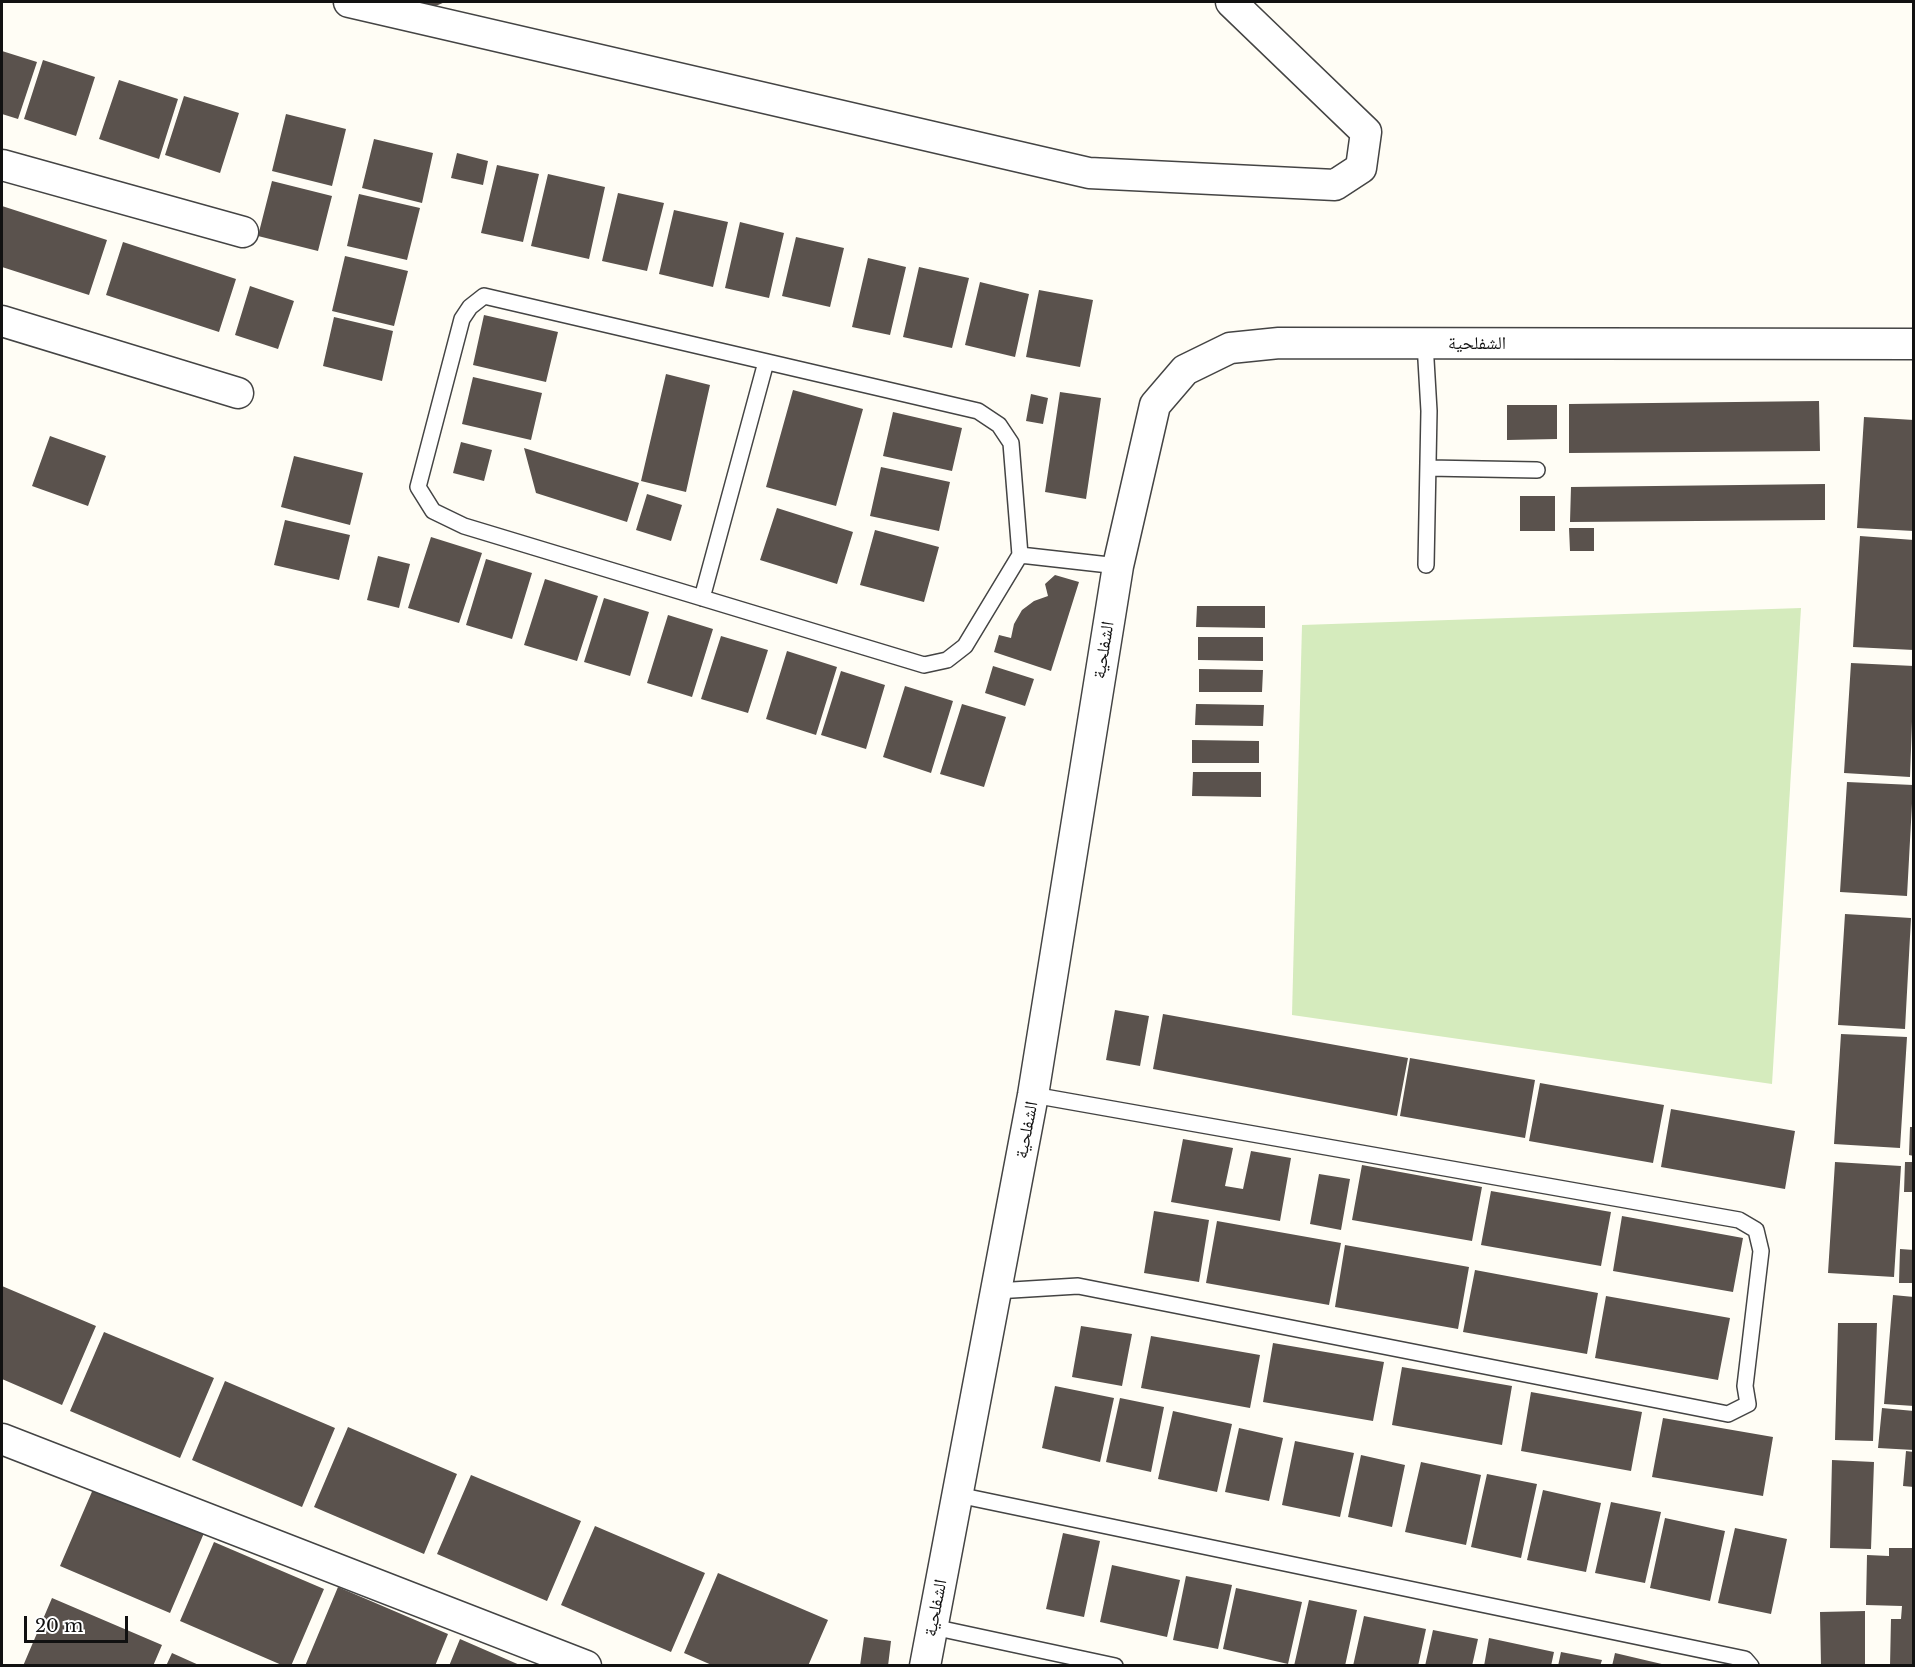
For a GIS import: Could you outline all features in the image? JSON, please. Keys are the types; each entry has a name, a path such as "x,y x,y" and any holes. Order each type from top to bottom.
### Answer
{"street":[{"path":"349,2 1089,173 1335,185 1361,168 1366,132 1231,2"},
{"path":"2,165 243,232"},
{"path":"2,321 238,393"},
{"name":"الشفلحية","path":"925,1665 1033,1095 1118,566 1155,405 1185,370 1230,348 1279,343 1914,344"},
{"path":"2,1439 586,1665"}],"lane":[{"path":"484,296 978,411 999,425 1011,443 1020,555 965,646 948,660 924,665 464,526 432,511 418,487 462,319 470,307 484,296"},
{"path":"1425,344 1429,411 1426,565"},
{"path":"702,598 766,362"},
{"path":"1428,468 1537,470"},
{"path":"1020,555 1118,566"},
{"path":"996,1291 1078,1286 1728,1414 1748,1404 1745,1386 1761,1251 1756,1230 1739,1220 1033,1095"},
{"path":"958,1495 1745,1659 1751,1665"},
{"path":"933,1627 1115,1665"}],"green space":[{"path":"1801,608 1772,1084 1292,1015 1302,625"}],"building":[{"path":"420,2 445,2 424,11"},
{"path":"2,51 37,62 18,119 2,114"},
{"path":"43,60 95,77 76,136 24,119"},
{"path":"119,80 178,99 159,159 99,139"},
{"path":"184,96 239,113 220,173 165,155"},
{"path":"286,114 346,129 332,186 272,171"},
{"path":"374,139 433,153 422,203 362,188"},
{"path":"457,153 488,161 483,185 451,178"},
{"path":"497,165 539,174 523,242 481,233"},
{"path":"548,174 605,187 589,259 531,246"},
{"path":"272,181 332,196 318,251 258,236"},
{"path":"618,193 664,203 647,271 602,261"},
{"path":"359,194 420,208 407,260 347,246"},
{"path":"2,206 107,240 89,295 2,267"},
{"path":"674,210 728,222 713,287 659,274"},
{"path":"740,222 784,233 769,298 725,288"},
{"path":"796,237 844,248 830,307 782,296"},
{"path":"123,242 236,279 219,332 106,295"},
{"path":"345,256 408,271 394,326 332,311"},
{"path":"868,258 906,267 890,335 852,327"},
{"path":"919,267 969,278 952,348 903,337"},
{"path":"980,282 1029,294 1015,357 965,345"},
{"path":"250,286 294,301 278,349 235,335"},
{"path":"1039,290 1093,300 1080,367 1026,357"},
{"path":"484,315 558,332 546,382 473,365"},
{"path":"334,317 393,331 382,381 323,366"},
{"path":"666,374 710,385 686,492 641,481"},
{"path":"473,377 542,393 531,440 462,424"},
{"path":"793,390 863,409 836,506 766,487"},
{"path":"1060,392 1101,398 1086,499 1045,492"},
{"path":"1031,394 1048,398 1043,424 1026,421"},
{"path":"1819,401 1820,451 1569,453 1569,404"},
{"path":"1507,405 1557,405 1557,439 1507,440"},
{"path":"893,412 962,428 952,471 883,456"},
{"path":"1864,417 1914,420 1914,531 1857,528"},
{"path":"50,436 106,456 88,506 32,486"},
{"path":"461,442 492,450 484,481 453,473"},
{"path":"524,448 639,483 627,522 536,493"},
{"path":"294,456 363,473 350,525 281,507"},
{"path":"881,467 950,482 939,531 870,516"},
{"path":"1825,484 1825,520 1570,522 1571,487"},
{"path":"647,494 682,505 671,541 636,530"},
{"path":"1520,496 1555,496 1555,531 1520,531"},
{"path":"777,508 853,532 837,584 760,560"},
{"path":"285,520 350,535 339,580 274,565"},
{"path":"1569,528 1594,528 1594,551 1570,551"},
{"path":"875,530 939,547 924,602 860,585"},
{"path":"1860,536 1914,540 1914,650 1853,647"},
{"path":"431,537 482,553 459,623 408,608"},
{"path":"378,556 410,564 399,608 367,600"},
{"path":"486,559 532,573 512,639 466,625"},
{"path":"1055,575 1079,582 1051,671 994,652 999,635 1011,638 1014,624 1022,610 1034,601 1048,596 1045,584"},
{"path":"545,579 598,596 577,661 524,645"},
{"path":"604,598 649,612 630,676 584,662"},
{"path":"1197,606 1265,606 1265,628 1196,627"},
{"path":"668,615 713,629 692,697 647,683"},
{"path":"721,636 768,650 748,713 701,699"},
{"path":"1198,637 1263,637 1263,661 1198,660"},
{"path":"787,651 837,667 816,735 766,719"},
{"path":"1851,663 1914,666 1910,777 1844,773"},
{"path":"993,666 1034,679 1025,706 985,693"},
{"path":"1199,669 1263,670 1262,692 1199,692"},
{"path":"841,671 885,685 866,749 821,735"},
{"path":"905,686 953,701 931,773 883,757"},
{"path":"962,704 1006,717 984,787 940,774"},
{"path":"1196,704 1264,705 1263,726 1195,725"},
{"path":"1192,740 1259,741 1259,763 1192,763"},
{"path":"1193,772 1261,772 1261,797 1192,796"},
{"path":"1847,782 1913,785 1907,896 1840,892"},
{"path":"1845,914 1911,918 1905,1029 1838,1025"},
{"path":"1115,1010 1149,1016 1140,1066 1106,1060"},
{"path":"1163,1014 1408,1058 1397,1116 1153,1069"},
{"path":"1841,1034 1907,1037 1900,1148 1834,1144"},
{"path":"1410,1058 1535,1080 1525,1138 1400,1116"},
{"path":"1540,1083 1664,1105 1653,1163 1529,1141"},
{"path":"1671,1109 1795,1131 1785,1189 1661,1167"},
{"path":"1910,1127 1914,1127 1914,1156 1909,1155"},
{"path":"1183,1139 1233,1148 1225,1186 1243,1189 1251,1151 1291,1158 1280,1221 1171,1202"},
{"path":"1835,1162 1901,1166 1894,1277 1828,1273"},
{"path":"1905,1162 1914,1162 1914,1192 1904,1192"},
{"path":"1362,1165 1482,1187 1472,1241 1352,1220"},
{"path":"1319,1174 1350,1179 1341,1230 1310,1224"},
{"path":"1491,1191 1611,1212 1601,1266 1481,1245"},
{"path":"1154,1211 1209,1220 1199,1282 1144,1273"},
{"path":"1622,1216 1743,1238 1733,1292 1613,1271"},
{"path":"1217,1221 1341,1243 1329,1305 1206,1283"},
{"path":"1345,1245 1469,1267 1458,1329 1335,1307"},
{"path":"1900,1249 1914,1250 1914,1283 1899,1283"},
{"path":"1475,1270 1598,1293 1587,1354 1463,1332"},
{"path":"2,1286 96,1326 62,1405 2,1379"},
{"path":"1893,1295 1914,1297 1914,1406 1884,1404"},
{"path":"1606,1296 1730,1318 1718,1380 1595,1358"},
{"path":"1838,1323 1877,1323 1873,1441 1835,1440"},
{"path":"1081,1326 1132,1334 1122,1386 1072,1377"},
{"path":"104,1332 214,1378 180,1458 70,1411"},
{"path":"1151,1336 1260,1355 1250,1408 1141,1388"},
{"path":"1273,1343 1384,1362 1373,1421 1263,1402"},
{"path":"1402,1367 1512,1386 1502,1445 1392,1425"},
{"path":"225,1381 335,1428 302,1507 192,1460"},
{"path":"1055,1386 1114,1398 1100,1462 1042,1448"},
{"path":"1531,1392 1642,1412 1631,1471 1521,1451"},
{"path":"1120,1398 1164,1407 1151,1472 1106,1462"},
{"path":"1882,1408 1914,1411 1914,1450 1878,1448"},
{"path":"1173,1411 1232,1424 1217,1492 1158,1479"},
{"path":"1663,1418 1773,1437 1763,1496 1652,1477"},
{"path":"348,1427 457,1474 424,1554 314,1507"},
{"path":"1239,1428 1283,1438 1269,1501 1225,1492"},
{"path":"1295,1441 1354,1453 1340,1517 1282,1505"},
{"path":"1906,1451 1914,1452 1914,1487 1903,1486"},
{"path":"1361,1455 1405,1465 1392,1527 1348,1517"},
{"path":"1832,1460 1874,1462 1871,1549 1830,1548"},
{"path":"1421,1462 1481,1475 1466,1545 1405,1532"},
{"path":"1487,1474 1537,1484 1521,1558 1471,1547"},
{"path":"471,1475 581,1521 547,1601 437,1554"},
{"path":"94,1487 204,1533 170,1613 60,1566"},
{"path":"1543,1490 1601,1503 1586,1572 1527,1560"},
{"path":"1611,1502 1661,1512 1645,1583 1595,1573"},
{"path":"1665,1518 1725,1531 1710,1601 1650,1588"},
{"path":"595,1526 705,1573 671,1652 561,1605"},
{"path":"1735,1528 1787,1539 1771,1614 1718,1603"},
{"path":"1063,1533 1100,1541 1084,1617 1046,1609"},
{"path":"214,1542 324,1589 291,1666 284,1666 180,1621"},
{"path":"1889,1548 1914,1548 1914,1666 1890,1666 1891,1619 1901,1619 1902,1606 1866,1605 1867,1555 1889,1556"},
{"path":"1112,1565 1180,1580 1167,1637 1100,1622"},
{"path":"718,1573 828,1620 808,1666 714,1666 684,1653"},
{"path":"1186,1576 1232,1585 1218,1649 1173,1640"},
{"path":"338,1587 448,1634 435,1666 305,1666"},
{"path":"1236,1588 1302,1602 1288,1664 1223,1649"},
{"path":"52,1598 162,1645 153,1666 23,1666"},
{"path":"1309,1600 1357,1610 1345,1666 1294,1666"},
{"path":"1865,1611 1865,1666 1821,1666 1820,1612"},
{"path":"1364,1616 1426,1629 1418,1666 1353,1666"},
{"path":"1433,1630 1478,1639 1472,1666 1425,1666"},
{"path":"864,1637 891,1641 888,1666 860,1666"},
{"path":"1489,1638 1554,1652 1551,1666 1484,1666"},
{"path":"460,1639 522,1666 449,1666"},
{"path":"1561,1652 1602,1660 1600,1666 1558,1666"},
{"path":"172,1653 201,1666 166,1666"},
{"path":"1615,1653 1666,1665 1666,1666 1612,1666"}]}
